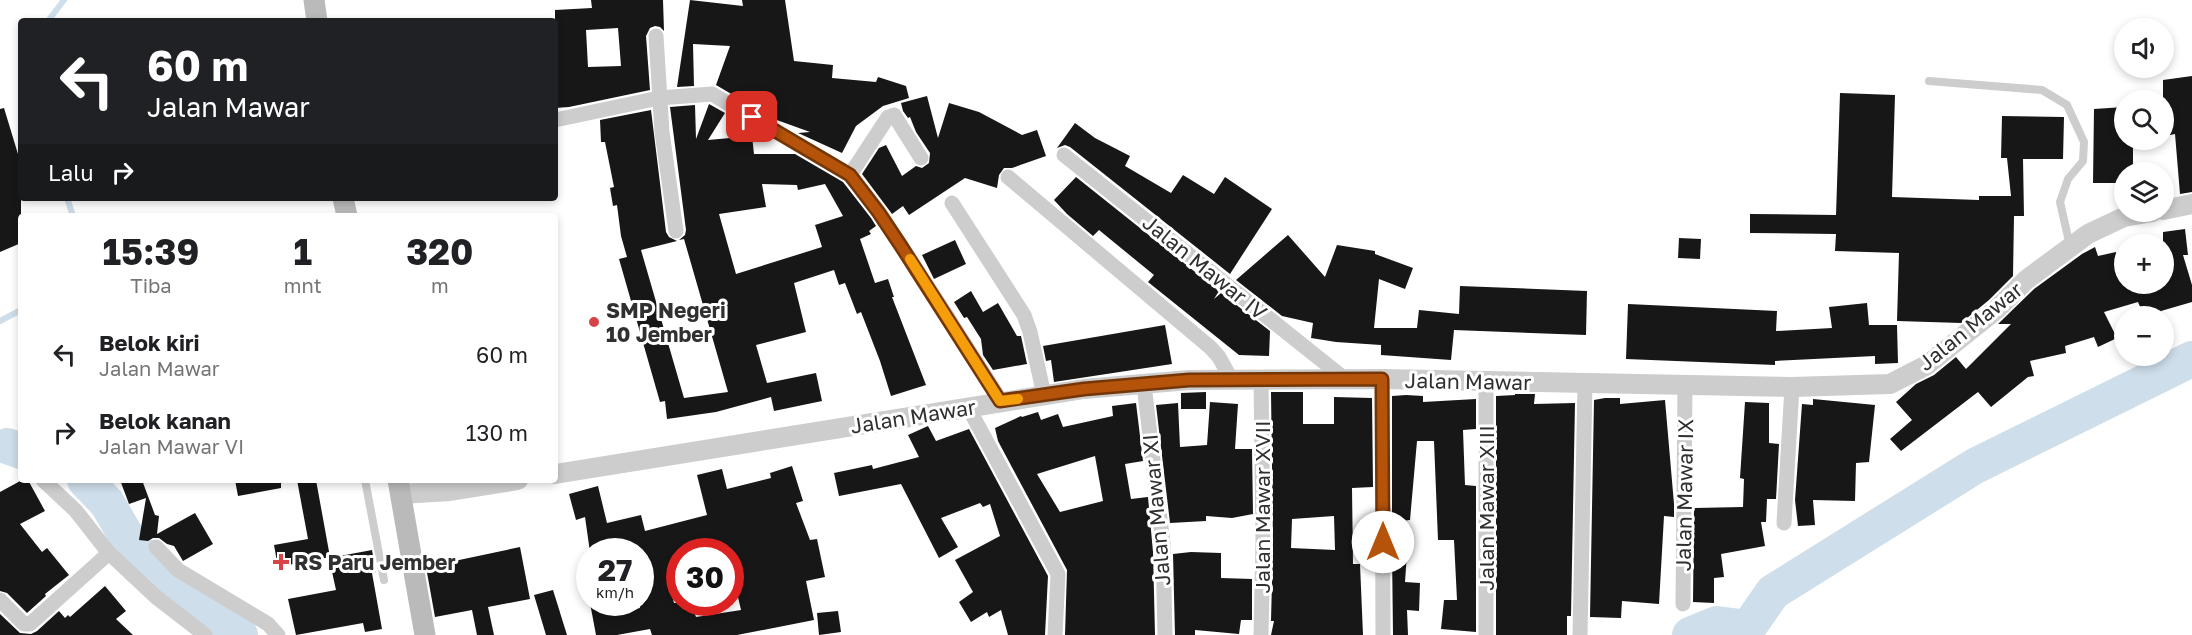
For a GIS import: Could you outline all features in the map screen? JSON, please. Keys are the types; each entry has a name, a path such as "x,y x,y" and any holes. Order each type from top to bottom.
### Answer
{"main road":[{"path":"314,0 317,18"},
{"path":"400,487 425,635"}],"street":[{"path":"656,36 662,132 676,231"},
{"path":"558,119 659,98 712,94 850,175 909,258 1000,401"},
{"path":"850,175 888,117 894,114 921,158"},
{"name":"Jalan Mawar IV","path":"1064,155 1345,379"},
{"path":"1008,177 1211,348 1219,357 1231,379"},
{"path":"952,203 1024,315 1044,395"},
{"path":"2174,208 2192,204"},
{"name":"Jalan Mawar","path":"558,474 1000,401 1084,389 1144,384 1231,379 1382,379 1685,386 1792,387 1890,384 1927,365 1997,309 2025,280 2088,234 2114,222"},
{"name":"Jalan Mawar XVII","path":"1261,635 1262,379"},
{"path":"1382,379 1383,635"},
{"name":"Jalan Mawar XIII","path":"1486,382 1486,635"},
{"name":"Jalan Mawar XI","path":"1144,384 1163,544 1164,635"},
{"path":"1580,635 1585,384"},
{"name":"Jalan Mawar IX","path":"1683,604 1685,386"},
{"path":"1784,524 1792,387"},
{"path":"968,407 1058,574 1055,635"},
{"path":"46,483 76,511 109,553 156,597 205,635"},
{"path":"400,487 450,491 499,483"},
{"path":"156,547 178,570 266,631"},
{"path":"0,600 24,624 30,624 109,553"}],"lane":[{"path":"1929,81 2042,90 2067,105 2084,142 2083,161 2068,179 2060,202 2070,248"},
{"path":"366,483 384,580"}],"building":[{"path":"591,0 663,0 664,31 655,26 650,28 646,36 650,90 558,108 558,18 555,18 555,10 592,8","holes":["618,28 621,66 588,67 586,30"]},
{"path":"690,0 743,6 742,0 785,0 794,61 833,65 832,78 876,82 878,77 906,86 909,98 883,106 856,126 842,153 798,133 810,132 774,119 716,85 730,46 693,44 694,86 677,87"},
{"path":"2192,76 2192,192 2180,194 2174,134 2174,90 2163,90 2163,80"},
{"path":"1840,93 1895,95 1892,197 1979,200 1979,196 2011,196 2007,158 2001,158 2002,116 2064,117 2063,159 2023,159 2024,216 2014,216 2013,276 1961,323 1897,321 1899,253 1835,251 1836,234 1750,233 1750,214 1836,215"},
{"path":"927,96 938,138 949,103 979,112 1022,135 1037,130 1046,156 1012,168 1004,168 999,175 997,188 965,178 909,215 903,206 892,214 862,174 879,148 886,145 902,176 916,166 922,168 929,163 930,153 916,132 910,117 908,118 903,111 901,103"},
{"path":"709,104 725,113 708,140 752,136 754,154 795,154 843,182 876,226 869,231 871,234 860,239 875,283 888,279 894,297 892,297 926,385 891,396 861,312 857,314 845,283 839,285 834,270 794,283 806,332 756,345 767,383 816,373 822,401 774,411 771,397 716,412 667,419 665,401 660,402 619,259 627,257 621,236 617,205 613,206 610,188 614,187 605,142 601,142 600,120 651,110 666,232 669,237 677,241 641,250 684,398 728,392 684,239 679,240 685,235 686,230 670,107 695,105 696,139","holes":["762,184 797,185 798,190 825,184 843,216 815,225 822,247 736,274 719,214 766,207"]},
{"path":"4,108 18,154 18,201 21,201 21,213 18,213 18,244 0,252 0,109"},
{"path":"2114,108 2114,150 2133,150 2133,162 2114,162 2114,183 2093,183 2094,109"},
{"path":"1075,123 1095,138 1130,156 1125,166 1171,193 1183,175 1214,194 1225,177 1272,209 1230,274 1070,147 1065,145 1057,148"},
{"path":"1076,177 1219,291 1214,299 1221,293 1270,331 1269,356 1239,355 1148,282 1154,275 1099,230 1093,236 1067,214 1054,200"},
{"path":"2185,229 2188,255 2183,255 2192,285 2192,302 2174,307 2140,306 2138,302 2114,306 2114,309 2104,312 2114,332 2114,339 2098,347 2094,337 2065,346 2066,353 2030,361 2034,376 2028,377 1991,407 1978,392 1901,451 1890,439 1912,420 1896,402 1916,384 1934,375 1956,357 1966,369 2011,324 1998,324 2034,289 2095,247 2098,256 2114,252 2114,294 2174,294 2174,234 2163,234 2163,232"},
{"path":"1288,235 1325,277 1337,245 1375,251 1375,254 1413,268 1405,289 1379,279 1374,328 1417,328 1419,310 1459,314 1460,286 1587,291 1586,335 1454,330 1451,360 1381,355 1381,345 1311,338 1313,323 1282,316 1236,280"},
{"path":"1679,238 1701,239 1700,259 1678,258"},
{"path":"955,240 966,264 934,279 922,255"},
{"path":"971,291 983,312 998,303 1017,336 1021,336 1027,364 993,370 983,355 981,339 954,302"},
{"path":"1867,303 1869,325 1897,325 1898,363 1875,364 1875,356 1775,361 1775,365 1626,359 1628,304 1777,311 1776,331 1832,328 1829,307"},
{"path":"1165,325 1172,364 1054,382 1051,360 1046,361 1043,346"},
{"path":"1206,392 1206,409 1181,409 1181,393"},
{"path":"1271,392 1303,392 1303,424 1334,424 1334,397 1372,398 1373,487 1352,488 1353,564 1360,564 1363,635 1271,635 1274,621 1271,621 1273,541","holes":["1334,516 1335,550 1291,548 1292,519"]},
{"path":"1535,394 1534,404 1575,403 1571,616 1567,616 1567,635 1496,635 1496,396"},
{"path":"1392,396 1423,396 1423,402 1476,399 1476,429 1463,430 1465,485 1476,486 1476,632 1441,629 1444,600 1457,600 1454,540 1438,540 1434,441 1417,441 1410,520 1392,522"},
{"path":"1620,398 1620,404 1665,400 1674,504 1674,517 1664,516 1659,604 1622,601 1621,618 1590,617 1594,400"},
{"path":"1813,399 1875,405 1869,462 1856,463 1855,501 1813,500 1815,525 1798,526 1795,500 1802,404 1813,405"},
{"path":"1210,402 1238,404 1235,449 1252,449 1253,514 1232,518 1206,516 1206,521 1170,523 1156,405 1178,403 1180,447 1207,445"},
{"path":"1745,402 1769,403 1769,443 1779,444 1776,499 1767,499 1766,522 1761,522 1765,546 1721,554 1724,577 1714,578 1714,603 1693,602 1694,508 1743,507 1744,479 1740,478"},
{"path":"1136,403 1143,461 1125,464 1131,499 1148,497 1153,552 1155,635 1065,635 1067,570 998,441 995,428 1021,416 1038,412 1041,420 1058,414 1063,427 1113,416 1112,406","holes":["1095,456 1103,501 1060,512 1037,474"]},
{"path":"928,426 936,441 969,429 1048,576 1045,635 1008,635 1001,610 989,617 987,612 971,622 959,602 973,592 955,560 1000,536 990,504 983,507 980,503 941,518 958,547 939,558 901,484 839,496 834,473 872,465 873,469 919,457 908,435"},
{"path":"792,466 803,501 796,503 810,540 817,539 825,577 806,581 814,620 737,635 652,635 650,629 617,635 596,635 592,616 654,616 654,538 588,538 585,517 576,520 569,494 598,486 607,523 641,515 645,531 707,515 697,475 722,469 727,489 771,478 770,473"},
{"path":"18,482 30,483 45,511 20,524 42,552 47,548 69,575 45,594 46,596 27,613 7,593 0,591 0,492"},
{"path":"121,483 143,483 155,515 159,516 157,534 195,513 213,544 183,561 174,546 159,538 148,541 139,540 146,498 129,504"},
{"path":"236,483 281,483 281,488 238,496"},
{"path":"298,483 317,483 330,557 278,567 274,545 308,539"},
{"path":"520,547 530,599 488,607 494,635 477,635 472,610 435,617 426,567"},
{"path":"372,550 376,572 372,573 382,629 365,632 363,623 296,635 288,599 336,590 329,558"},
{"path":"1392,551 1407,553 1405,582 1420,583 1419,611 1407,610 1408,635 1393,635"},
{"path":"1221,553 1221,578 1252,579 1252,620 1241,620 1239,634 1195,630 1195,635 1175,635 1173,554"},
{"path":"105,586 126,611 116,619 133,635 0,635 0,614 20,633 31,634 59,611 65,618 68,615 70,617"},
{"path":"553,590 567,635 546,635 534,595"},
{"path":"838,611 841,632 819,635 817,613"}],"waterway":[{"path":"50,18 64,0"},
{"path":"68,201 72,213"},
{"path":"0,321 18,312"},
{"path":"1743,635 1773,592 1975,466 2192,359"},
{"path":"0,446 7,446"},
{"path":"7,446 18,450"},
{"path":"88,483 107,503 131,544 168,584 240,635"},
{"path":"1690,635 1717,624 1748,628"}],"slow traffic":[{"path":"910,259 1000,401 1018,399"}],"place":[{"name":"SMP Negeri 10 Jember","path":"594,322"},
{"name":"RS Paru Jember","path":"281,562"}],"route":[{"path":"752,117 850,175 901,246 1000,401 1084,389 1189,380 1382,379 1383,542"}]}
